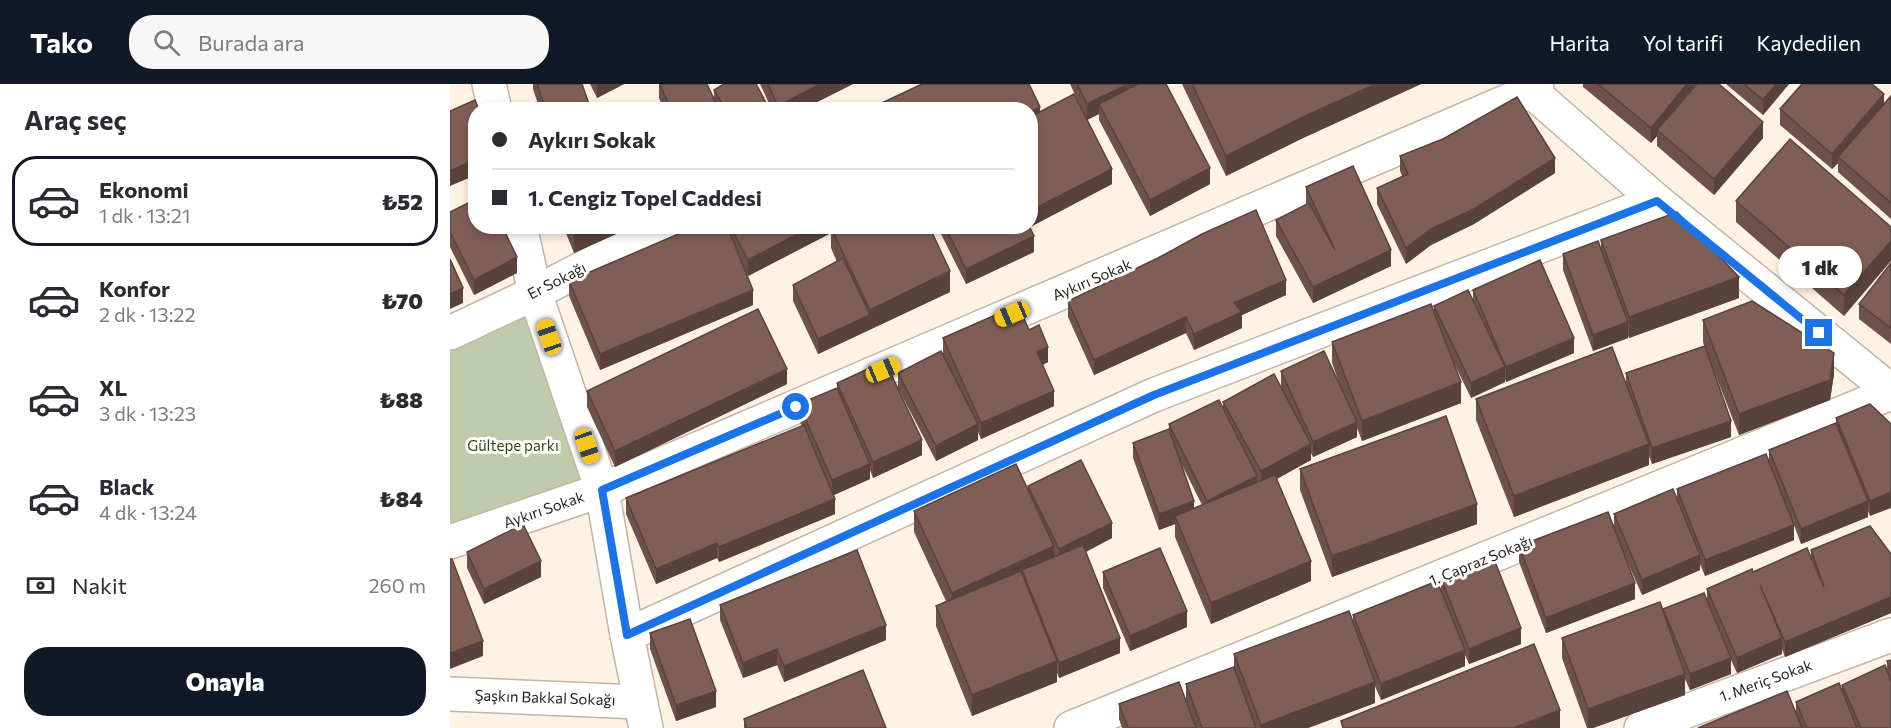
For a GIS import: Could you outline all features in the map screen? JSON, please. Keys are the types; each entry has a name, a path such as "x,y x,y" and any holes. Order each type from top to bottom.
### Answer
{"street":[{"path":"489,84 493,102"},
{"path":"1530,86 1657,201 1891,392"},
{"name":"Aykırı Sokak","path":"450,542 602,490 1530,86"},
{"path":"627,635 1154,395 1657,201"},
{"path":"522,234 535,293 602,490 643,715"},
{"name":"Er Sokağı","path":"450,333 535,293 648,234"},
{"name":"1. Çapraz Sokağı","path":"1071,728 1891,392"},
{"name":"1. Meriç Sokak","path":"1641,728 1891,635"},
{"name":"Şaşkın Bakkal Sokağı","path":"450,694 643,715"}],"green space":[{"name":"Gültepe parkı","path":"532,306 593,485 450,535 450,343"}],"building":[{"path":"537,84 582,84 588,102 543,102"},
{"path":"660,84 707,84 715,102 668,102"},
{"path":"724,84 756,84 766,102 721,102 714,90"},
{"path":"768,84 820,84 786,102 776,102"},
{"path":"922,84 1029,84 1038,102 884,102"},
{"path":"1077,84 1128,84 1087,104"},
{"path":"1138,84 1166,84 1210,168 1150,200 1099,104"},
{"path":"1192,84 1376,84 1303,117 1226,156"},
{"path":"1598,84 1687,84 1651,128"},
{"path":"1697,84 1719,84 1763,122 1714,179 1657,130"},
{"path":"1744,84 1776,84 1763,100"},
{"path":"1802,84 1872,84 1884,94 1832,154 1780,109"},
{"path":"1074,94 1112,169 1038,207 1038,113"},
{"path":"1891,96 1891,203 1838,157"},
{"path":"1517,97 1555,158 1474,209 1431,229 1406,248 1377,188 1408,174 1400,156 1443,139"},
{"path":"468,103 468,163 450,171 450,111"},
{"path":"1790,139 1891,227 1891,241 1844,295 1736,201"},
{"path":"1353,166 1391,250 1313,287 1276,220 1309,203 1335,250 1306,187"},
{"path":"468,203 468,234 506,234 517,257 474,280 450,232 450,212"},
{"path":"1256,210 1286,280 1234,303 1242,312 1194,334 1186,317 1094,360 1068,301 1202,234"},
{"path":"1677,212 1739,277 1629,317 1601,240"},
{"path":"678,234 730,234 753,290 600,354 569,281"},
{"path":"734,234 798,234 748,260"},
{"path":"834,234 933,234 950,271 870,310"},
{"path":"949,234 1033,234 1034,236 966,269"},
{"path":"1598,241 1628,322 1593,335 1563,254"},
{"path":"843,258 870,315 818,339 793,285"},
{"path":"450,259 463,288 450,294"},
{"path":"1540,260 1574,338 1506,367 1473,290"},
{"path":"1891,263 1891,328 1859,304"},
{"path":"1468,290 1505,367 1471,383 1434,306"},
{"path":"1752,301 1834,353 1830,380 1739,414 1703,320"},
{"path":"1431,304 1461,382 1362,421 1332,342"},
{"path":"1018,305 1029,330 1039,325 1048,347 1037,352 1054,391 981,423 943,338"},
{"path":"758,309 787,369 615,451 587,391"},
{"path":"1705,346 1731,421 1652,448 1626,373"},
{"path":"1612,347 1649,444 1514,496 1476,399"},
{"path":"941,351 978,424 936,446 898,373"},
{"path":"1324,351 1357,422 1313,442 1281,371"},
{"path":"885,361 922,440 873,462 837,383"},
{"path":"1274,374 1311,444 1261,471 1223,402"},
{"path":"837,388 870,464 832,480 799,404"},
{"path":"1219,400 1257,476 1207,501 1169,424"},
{"path":"1870,404 1891,424 1891,492 1870,501 1836,418"},
{"path":"1446,416 1477,504 1332,556 1300,469"},
{"path":"1836,423 1868,501 1801,529 1769,450"},
{"path":"804,425 835,499 719,547 717,543 656,569 626,498"},
{"path":"1169,429 1194,501 1159,514 1133,443"},
{"path":"1766,454 1794,525 1705,560 1677,489"},
{"path":"1081,460 1112,523 1059,549 1028,486"},
{"path":"1016,464 1054,546 952,593 914,511"},
{"path":"1275,475 1311,561 1211,603 1175,516"},
{"path":"1673,489 1700,555 1642,580 1614,514"},
{"path":"1608,512 1635,583 1546,618 1519,546"},
{"path":"523,524 541,561 484,589 467,552"},
{"path":"1870,526 1891,554 1891,597 1785,642 1760,585 1782,638 1737,658 1707,589 1807,548 1824,587 1811,550"},
{"path":"1083,545 1120,638 1059,663 1022,570"},
{"path":"1160,548 1187,611 1130,636 1103,572"},
{"path":"857,550 886,625 784,666 777,649 743,663 720,605"},
{"path":"450,559 452,559 483,641 450,653"},
{"path":"1494,559 1521,628 1469,649 1441,579"},
{"path":"1021,571 1057,661 972,695 936,606"},
{"path":"1437,581 1465,650 1381,684 1353,615"},
{"path":"1704,593 1731,658 1690,674 1663,609"},
{"path":"1660,602 1685,674 1588,709 1562,638"},
{"path":"1349,611 1375,682 1261,725 1234,654"},
{"path":"690,619 716,691 676,705 650,633"},
{"path":"1534,644 1560,710 1513,728 1343,728 1341,721"},
{"path":"1885,665 1891,682 1891,728 1861,728 1842,685"},
{"path":"1234,667 1256,728 1202,728 1186,684"},
{"path":"863,670 886,728 747,728 744,719"},
{"path":"1179,682 1196,728 1128,728 1119,704"},
{"path":"1839,683 1857,728 1807,728 1796,702"},
{"path":"1787,691 1802,728 1698,728"}],"route":[{"path":"796,407 602,490 627,635 1154,395 1657,201 1819,333"}]}
